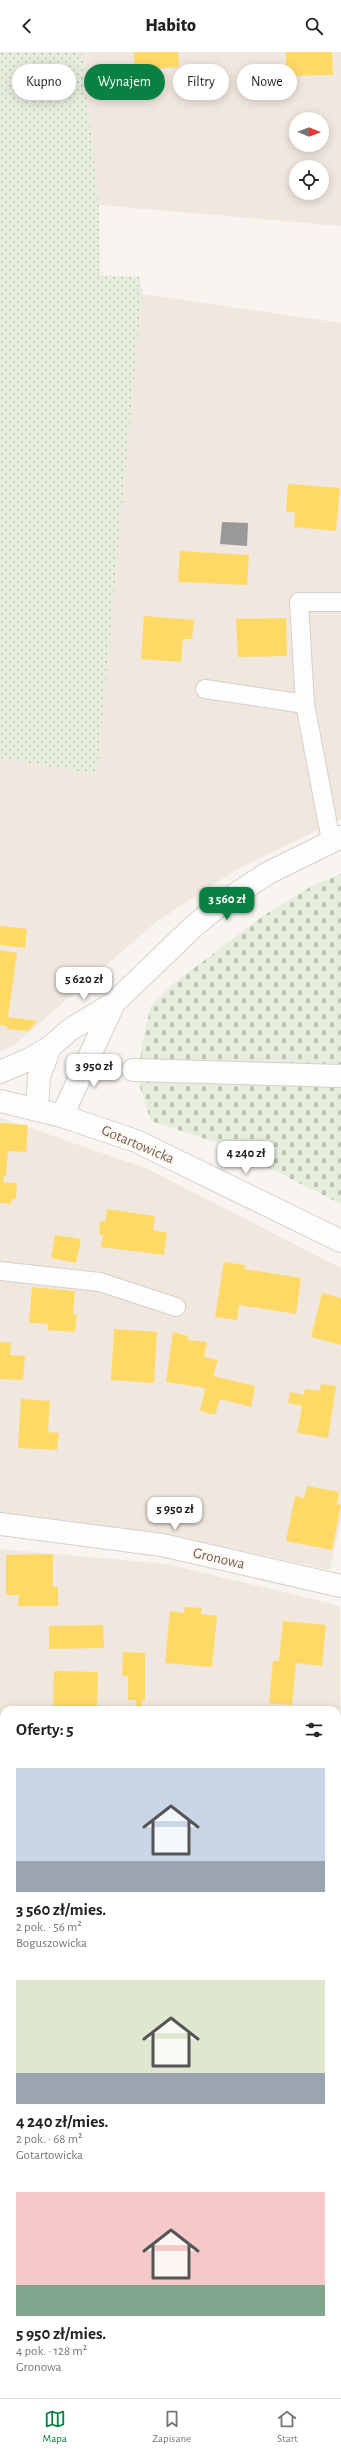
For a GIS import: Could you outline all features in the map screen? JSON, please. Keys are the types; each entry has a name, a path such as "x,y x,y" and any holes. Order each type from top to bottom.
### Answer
{"street":[{"path":"0,1072 30,1060 50,1047 71,1029 114,1003 193,927 222,903 268,873 336,839"},
{"path":"62,1116 114,1003"},
{"path":"37,1110 39,1077 50,1047"},
{"path":"133,1070 341,1076"},
{"name":"Gotartowicka","path":"0,1101 62,1116 136,1142 341,1241"},
{"name":"Gronowa","path":"0,1524 162,1545 341,1586"}],"lane":[{"path":"336,839 305,704 299,602 341,602"},
{"path":"205,689 305,704"},
{"path":"0,1271 100,1282 176,1307"}],"shaded area":[{"path":"82,52 341,52 341,226 99,205 87,100 165,100 165,64 84,64 84,70"},
{"path":"142,294 341,323 341,819 239,868 156,922 15,1044 0,1052 0,758 97,773"},
{"path":"0,1118 146,1168 341,1268 341,1520 330,1570 157,1532 0,1515"},
{"path":"0,1549 167,1564 340,1606 340,1706 0,1706"}],"green space":[{"path":"0,52 82,52 84,70 84,100 87,100 99,205 100,275 140,277 142,294 97,774 0,758"},
{"path":"341,874 341,1204 221,1144 151,1121 140,1087 141,1048 151,1006 173,984 266,914 317,883"}],"building: Mieszkania":[{"path":"134,52 178,52 179,64 173,64 173,67 165,68 165,64 135,64"},
{"path":"286,52 332,52 333,75 297,76 297,64 286,64"},
{"path":"288,484 340,488 336,531 294,527 295,512 286,512"},
{"path":"180,551 249,555 247,585 178,582"},
{"path":"144,616 194,620 192,639 183,639 181,662 141,659"},
{"path":"286,618 287,656 238,657 236,619"},
{"path":"0,926 27,929 25,948 0,945"},
{"path":"0,950 17,953 8,1017 37,1021 28,1031 7,1029 7,1026 0,1025"},
{"path":"0,1123 28,1125 26,1152 8,1151 6,1176 4,1176 3,1182 17,1183 16,1199 12,1199 11,1204 0,1203"},
{"path":"107,1209 155,1216 153,1230 167,1233 164,1255 101,1247 103,1235 99,1234 100,1221 105,1222"},
{"path":"55,1235 81,1239 76,1263 51,1258"},
{"path":"224,1262 245,1265 244,1269 301,1278 296,1314 239,1305 237,1320 215,1317"},
{"path":"32,1287 75,1291 73,1314 77,1314 75,1332 47,1330 48,1324 29,1323"},
{"path":"322,1293 341,1298 341,1345 311,1337"},
{"path":"114,1329 157,1332 154,1383 111,1380"},
{"path":"173,1332 188,1336 187,1340 207,1342 204,1357 218,1360 213,1376 255,1386 251,1407 220,1399 215,1415 200,1411 205,1388 166,1382"},
{"path":"0,1342 11,1343 10,1355 25,1356 23,1380 0,1379"},
{"path":"321,1384 336,1386 328,1438 297,1433 302,1406 288,1403 290,1392 304,1395 305,1389 320,1391"},
{"path":"21,1399 50,1401 48,1432 59,1433 57,1450 18,1448"},
{"path":"307,1486 339,1492 337,1504 341,1505 332,1550 286,1541 295,1496 304,1498"},
{"path":"53,1554 53,1587 58,1587 58,1606 18,1606 19,1595 6,1595 6,1555"},
{"path":"185,1607 202,1608 201,1614 217,1616 212,1667 165,1663 170,1611 184,1613"},
{"path":"283,1621 326,1625 322,1666 296,1663 292,1705 269,1703 273,1661 279,1661"},
{"path":"103,1625 104,1648 49,1649 49,1626"},
{"path":"123,1652 145,1653 145,1700 142,1700 142,1706 136,1706 136,1700 128,1700 128,1676 122,1676"},
{"path":"54,1671 98,1672 97,1706 53,1706"}],"building: Przemysł":[{"path":"222,522 248,523 247,546 220,544"}]}
